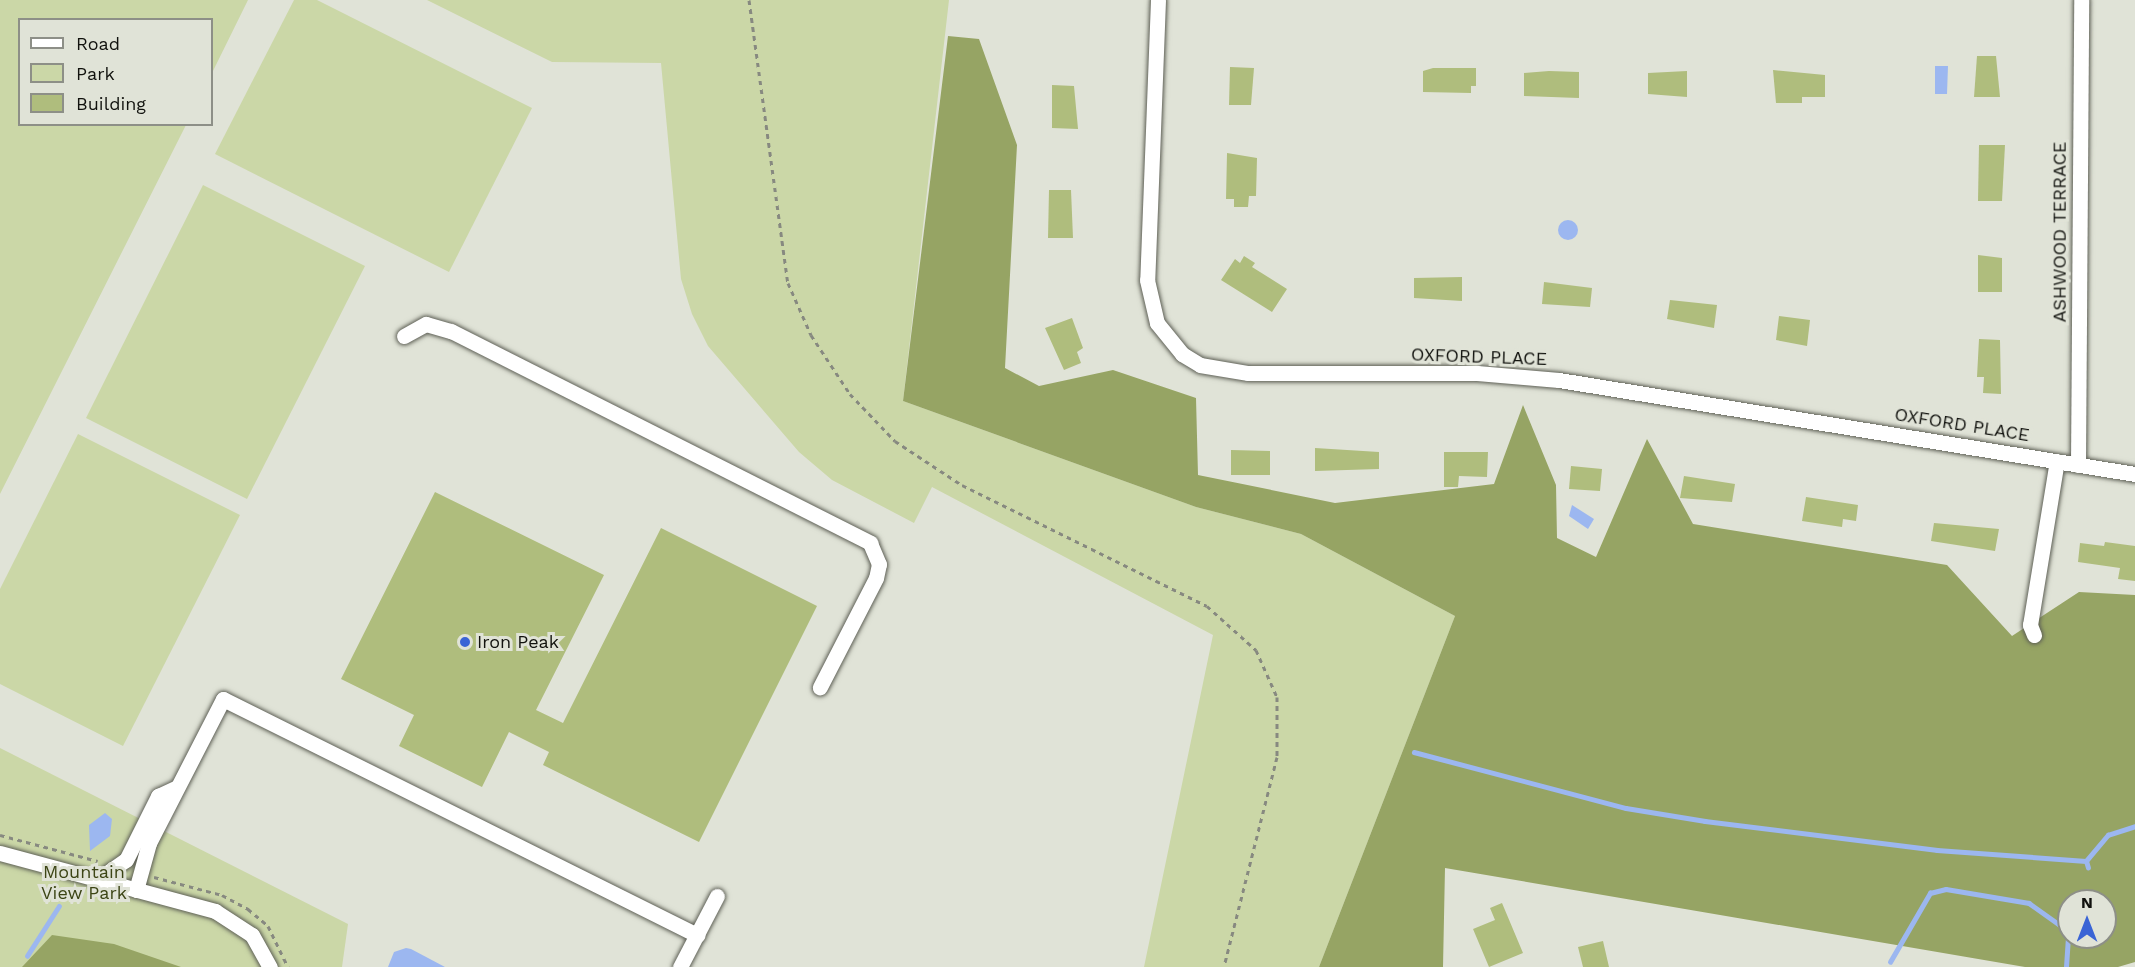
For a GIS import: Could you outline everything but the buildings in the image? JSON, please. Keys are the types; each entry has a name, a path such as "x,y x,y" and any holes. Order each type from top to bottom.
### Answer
{"street":[{"name":"OXFORD PLACE","path":"1158,0 1148,288 1157,323 1168,340 1200,364 1248,372 1477,373 1559,380 2135,474"},
{"name":"ASHWOOD TERRACE","path":"2078,465 2080,0"},
{"path":"404,336 426,324 451,331 870,543 879,564 876,578 820,687"},
{"path":"2034,635 2030,625 2057,461"},
{"path":"136,890 149,843 175,788 223,699 697,935"},
{"path":"97,880 126,860 158,796 175,788"},
{"path":"0,853 232,919 252,935 270,967"},
{"path":"680,967 717,896"}],"path":[{"path":"749,0 788,283 812,335 850,394 895,441 962,485 1207,606 1256,650 1277,696 1277,757 1224,967"},
{"path":"0,835 102,862"}],"green space":[{"path":"0,0 248,0 213,71 213,18 18,18 18,126 185,126 0,494"},
{"path":"294,0 317,0 532,108 449,272 215,154"},
{"path":"427,0 949,0 903,401 1196,507 1301,534 1455,616 1319,967 1144,967 1213,635 932,487 914,523 832,480 799,452 708,346 692,314 681,279 661,63 552,62"},
{"path":"948,36 979,39 1017,145 1005,368 1039,386 1113,370 1196,398 1198,475 1335,503 1494,484 1523,405 1556,485 1557,538 1596,557 1647,439 1693,524 1947,565 2012,636 2079,592 2135,595 2135,962 2118,967 2025,967 1445,868 1443,967 1319,967 1455,616 1301,534 1196,507 903,401"},
{"path":"203,185 365,266 247,499 86,418"},
{"path":"78,434 240,515 123,746 0,684 0,589"},
{"name":"Mountain View Park","path":"0,748 348,924 342,967 0,967"},
{"path":"52,935 114,944 181,967 22,967"}],"water":[{"path":"1935,66 1948,66 1947,94 1935,94"},
{"path":"1568,220 1575,223 1578,230 1575,237 1568,240 1561,237 1558,230 1561,223"},
{"path":"1572,505 1594,519 1588,529 1569,516"},
{"path":"105,813 112,819 110,836 90,851 89,825"},
{"path":"406,948 445,967 388,967 394,952"}],"waterway":[{"path":"1414,752 1626,808 1705,821 1937,850 2086,861"},
{"path":"2088,868 2086,861 2108,835 2135,826"},
{"path":"1890,962 1930,893 1946,889 2029,903 2057,923"},
{"path":"27,956 59,906"},
{"path":"2066,967 2067,949"}],"place":[{"name":"Iron Peak","path":"465,642"}]}
